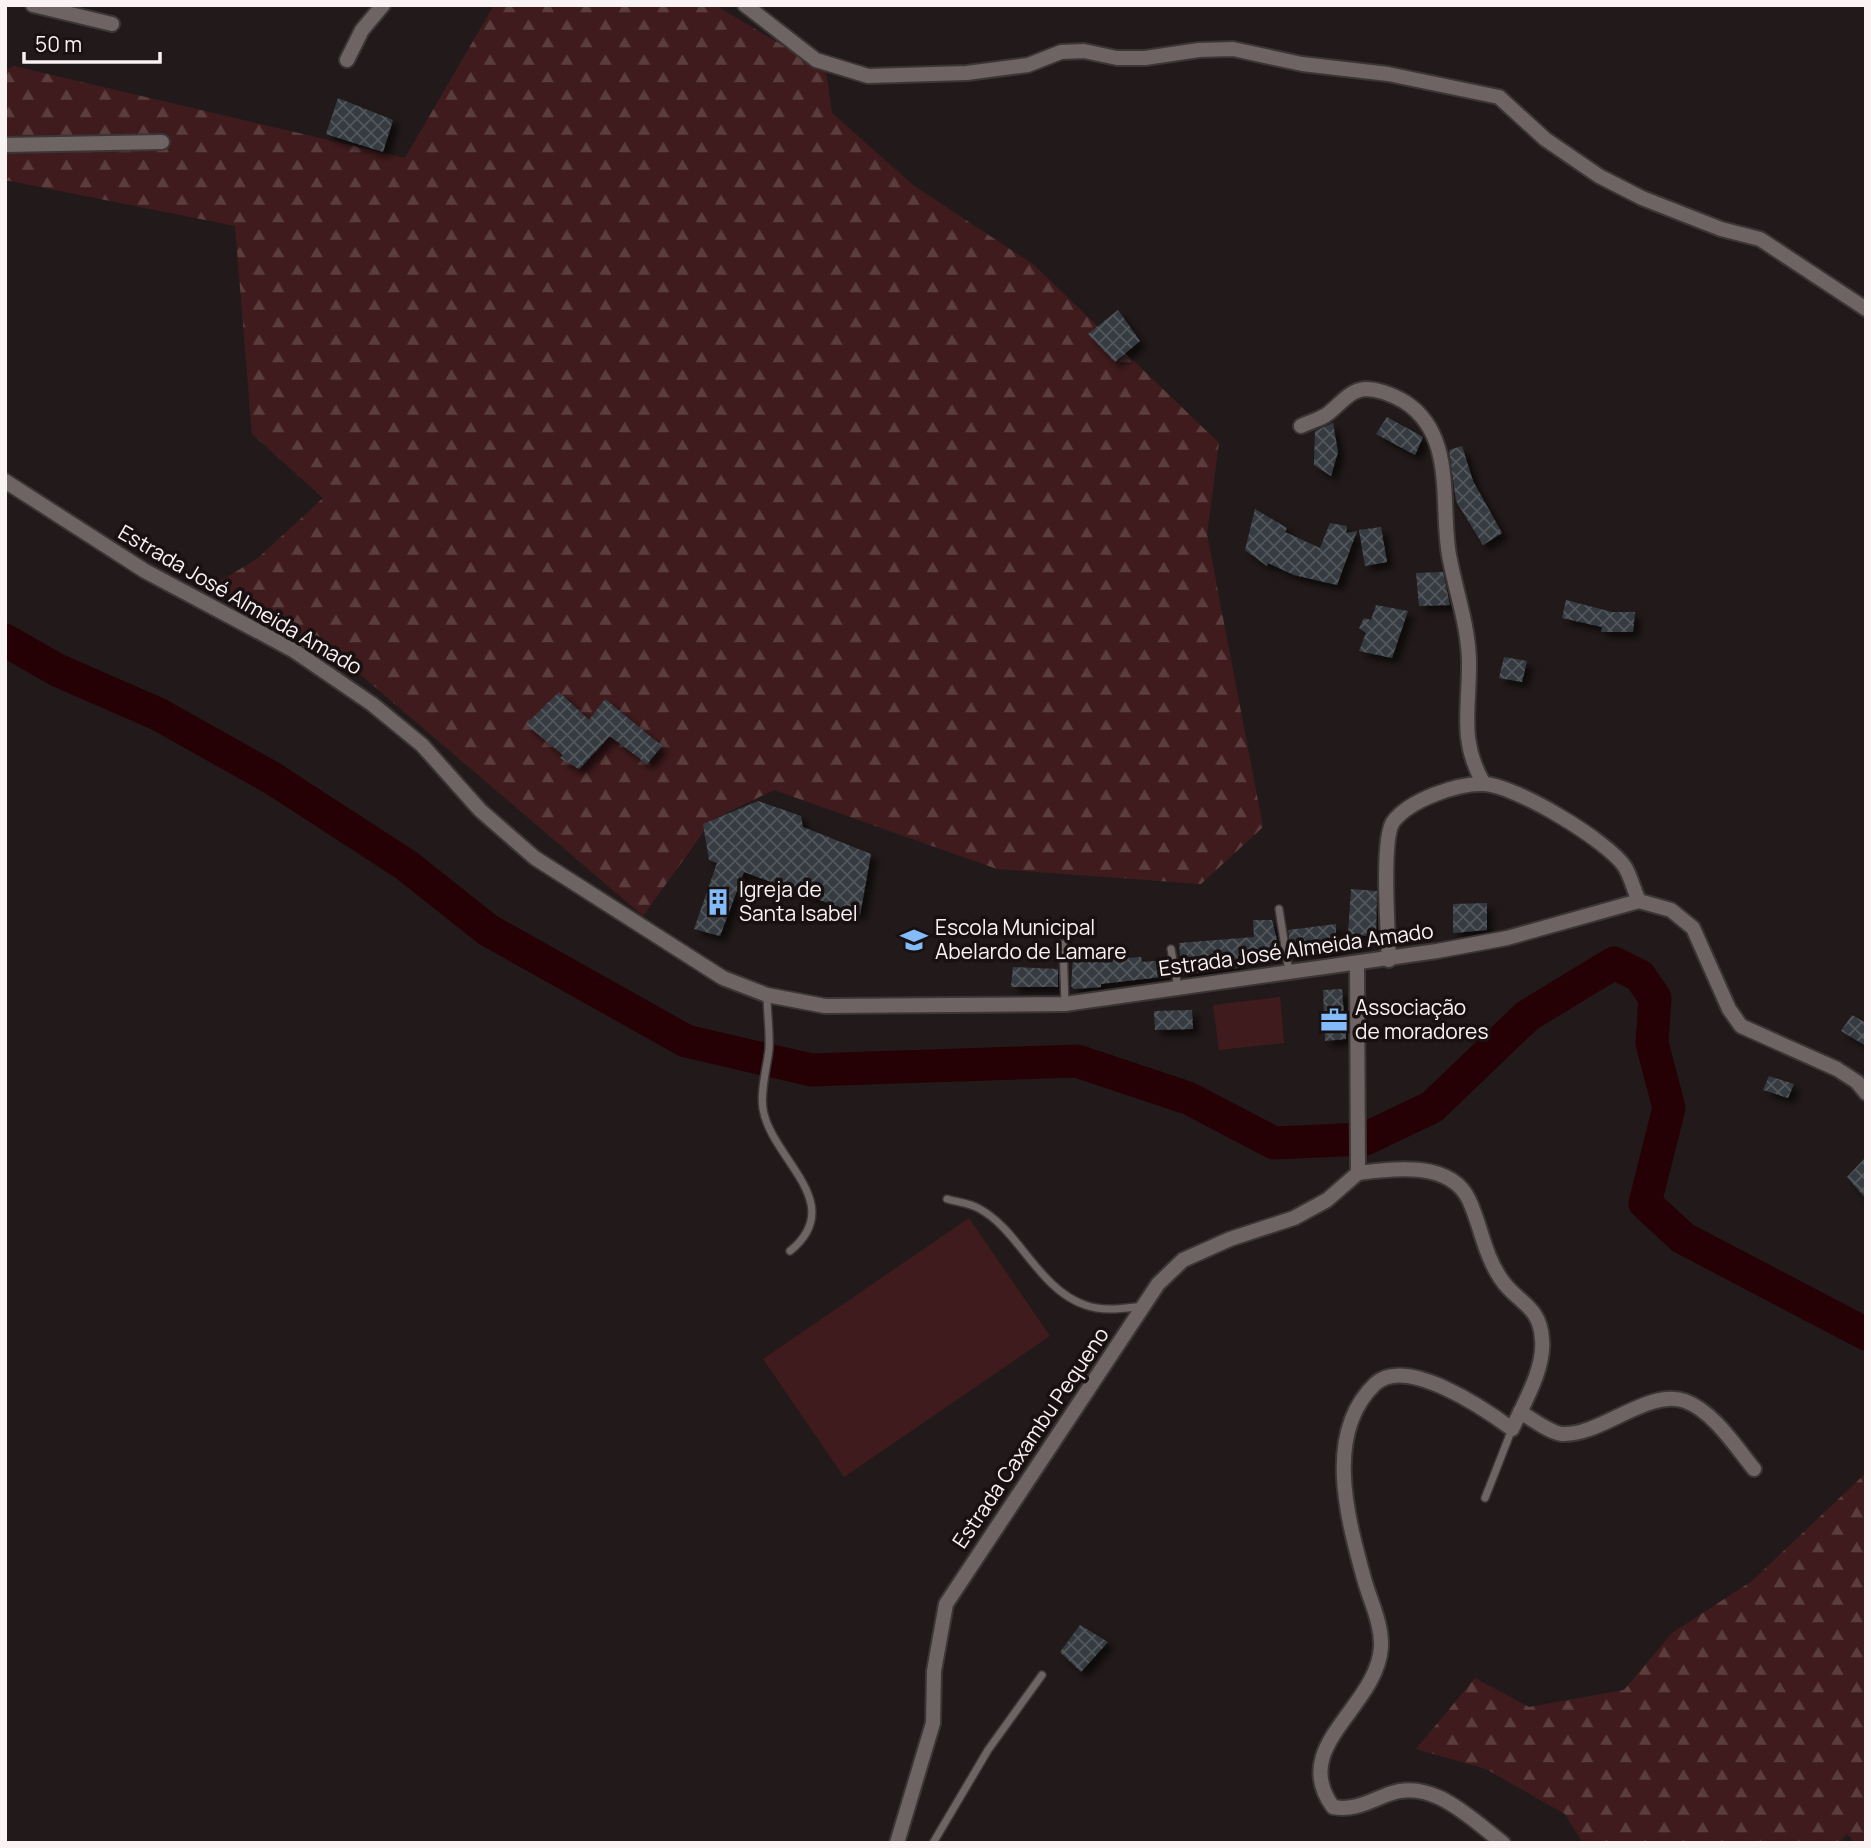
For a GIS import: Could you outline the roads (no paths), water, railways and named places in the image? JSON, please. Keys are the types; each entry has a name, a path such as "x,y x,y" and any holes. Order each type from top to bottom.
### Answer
{"street":[{"path":"33,5 112,24"},
{"path":"347,60 362,30 383,5"},
{"path":"745,5 816,60 868,76 967,73 1028,65 1061,52 1084,51 1117,58 1145,58 1199,50 1233,49 1303,64 1345,66 1499,97 1545,139 1599,176 1642,198 1721,229 1760,239 1866,309"},
{"path":"5,145 162,142"},
{"path":"1301,426 1325,415 1345,398 1363,389 1390,393 1409,405 1429,424 1441,458 1448,552 1469,657 1466,742 1474,767 1484,784"},
{"name":"Estrada José Almeida Amado","path":"5,481 145,571 293,650 361,696 422,745 480,810 535,858 723,978 767,995 825,1006 1065,1004 1389,960 1507,938 1639,901"},
{"path":"1389,960 1387,846 1392,823 1413,804 1448,790 1484,784 1510,790 1590,834 1624,866 1639,901 1671,910 1693,928 1729,1009 1741,1026 1837,1069 1857,1082 1866,1093"},
{"path":"1357,964 1358,1166 1438,1174 1459,1183 1470,1201 1480,1237 1502,1280 1536,1312 1543,1339 1541,1359 1512,1429 1436,1384 1404,1374 1382,1378 1361,1397 1342,1464 1348,1511 1363,1576 1380,1626 1381,1649 1363,1698 1328,1739 1320,1775 1323,1793 1333,1807 1347,1810 1393,1792 1422,1790 1446,1801 1503,1843"},
{"name":"Estrada Caxambu Pequeno","path":"897,1843 933,1723 934,1671 946,1604 1029,1474 1158,1284 1183,1260 1230,1239 1294,1218 1327,1200 1358,1166"},
{"path":"1520,1412 1561,1434 1590,1430 1662,1401 1685,1401 1703,1413 1754,1469"}],"lane":[{"path":"1279,909 1289,973"},
{"path":"1063,944 1065,1004"},
{"path":"1171,949 1178,988"},
{"path":"767,995 769,1047 762,1105 779,1147 810,1193 812,1212 803,1241 790,1251"},
{"path":"947,1199 977,1207 993,1218 1037,1269 1066,1295 1085,1305 1105,1309 1145,1306"},
{"path":"1485,1498 1512,1429"},
{"path":"933,1843 988,1750 1042,1675"}],"waterway":[{"path":"5,640 57,670 158,714 272,778 406,865 488,930 686,1041 811,1070 1077,1061 1188,1098 1274,1143 1365,1139 1432,1107 1527,1016 1614,963 1640,976 1655,998 1652,1043 1669,1108 1645,1203 1683,1238 1866,1334"}],"place":[{"name":"Igreja de Santa Isabel","path":"718,902"},
{"name":"Escola Municipal Abelardo de Lamare","path":"914,940"},
{"name":"Associação de moradores","path":"1334,1020"}]}
